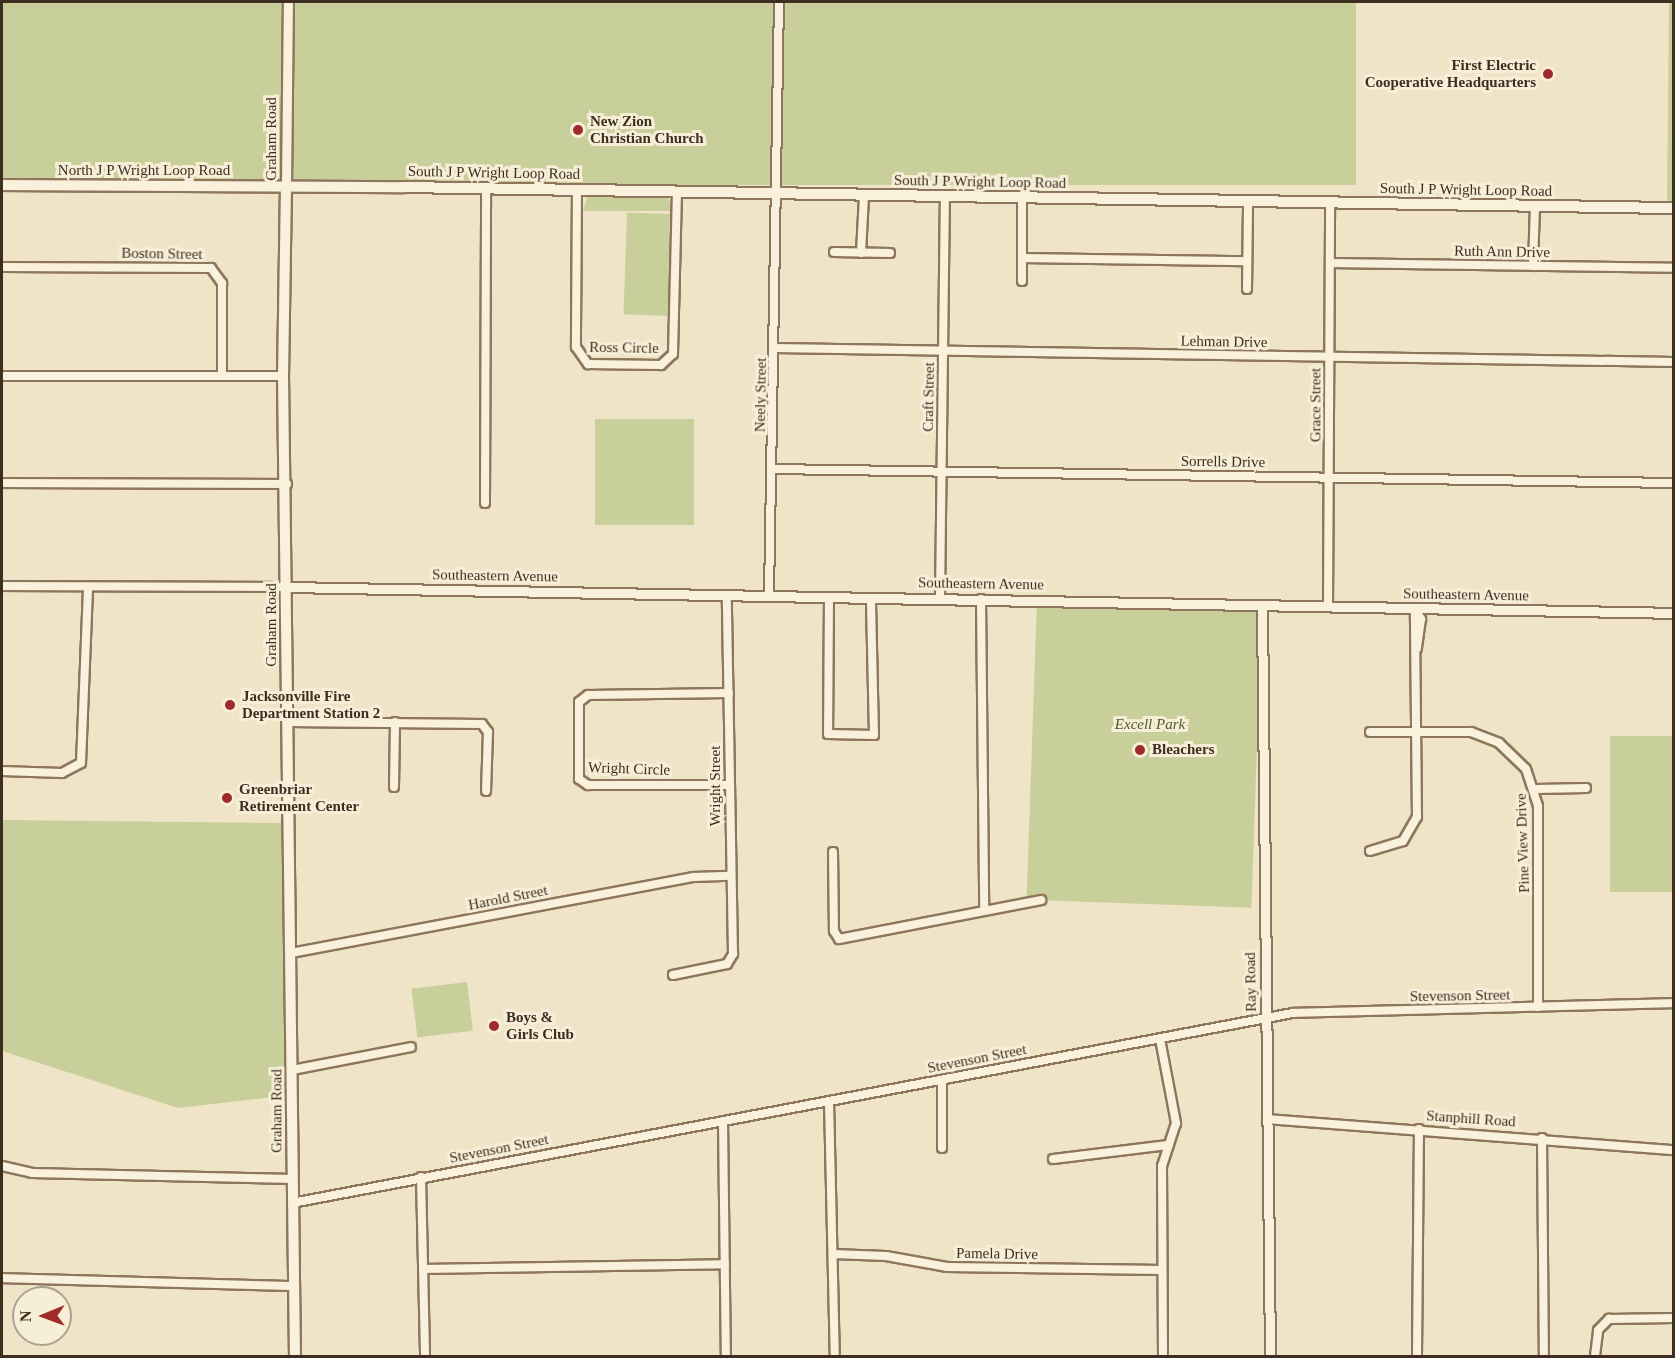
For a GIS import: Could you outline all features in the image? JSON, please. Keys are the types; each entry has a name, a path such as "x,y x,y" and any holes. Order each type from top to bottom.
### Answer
{"main road":[{"name":"North J P Wright Loop Road","path":"2,185 286,186"},
{"name":"South J P Wright Loop Road","path":"286,186 1674,208"},
{"name":"Graham Road","path":"286,186 284,376 295,1356"}],"street":[{"name":"Graham Road","path":"286,186 288,2"},
{"name":"Neely Street","path":"770,596 778,195 779,2"},
{"path":"485,503 486,188"},
{"name":"Ross Circle","path":"578,189 576,347 588,364 660,365 673,354 677,193"},
{"path":"861,253 864,195"},
{"name":"Craft Street","path":"940,599 945,196"},
{"path":"1022,197 1022,281"},
{"path":"1247,289 1248,201"},
{"name":"Grace Street","path":"1328,608 1330,202"},
{"path":"1533,266 1535,206"},
{"path":"834,252 890,253"},
{"path":"1022,258 1247,261"},
{"name":"Ruth Ann Drive","path":"1330,263 1674,268"},
{"name":"Boston Street","path":"2,267 211,268 222,283 222,376"},
{"name":"Lehman Drive","path":"775,348 1674,362"},
{"path":"2,376 284,376"},
{"name":"Sorrells Drive","path":"772,469 1674,483"},
{"path":"2,483 286,484"},
{"path":"2,586 287,587"},
{"path":"2,771 68,772 81,763 88,587"},
{"name":"Southeastern Avenue","path":"287,587 1674,613"},
{"name":"Wright Street","path":"673,975 718,967 733,954 727,596"},
{"path":"829,597 828,734 874,735 872,598"},
{"path":"981,599 984,910"},
{"name":"Ray Road","path":"1262,607 1270,1356"},
{"path":"1370,851 1396,846 1414,825 1417,649 1420,620 1415,609"},
{"name":"Wright Circle","path":"729,693 588,695 579,702 579,779 588,785 730,784"},
{"path":"287,722 482,724 488,732 486,791"},
{"path":"394,787 395,722"},
{"name":"Pine View Drive","path":"1370,732 1416,730 1471,732 1499,743 1526,769 1537,789 1538,1007"},
{"path":"1537,789 1586,788"},
{"path":"833,852 834,926 839,939 1041,900"},
{"name":"Harold Street","path":"291,953 694,877 730,876"},
{"name":"Stevenson Street","path":"292,1203 1293,1013 1674,1003"},
{"path":"1160,1039 1176,1123 1162,1166 1163,1356"},
{"path":"292,1070 411,1047"},
{"path":"942,1080 942,1148"},
{"path":"829,1101 834,1356"},
{"name":"Stanphill Road","path":"1267,1119 1542,1138 1674,1150"},
{"path":"723,1121 726,1356"},
{"path":"1417,1356 1419,1129"},
{"path":"1542,1138 1544,1356"},
{"path":"1053,1160 1168,1144"},
{"path":"2,1166 32,1173 292,1179"},
{"path":"421,1178 425,1356"},
{"name":"Pamela Drive","path":"833,1254 886,1256 947,1267 1162,1270"},
{"path":"423,1269 725,1264"},
{"path":"2,1278 294,1286"},
{"path":"1596,1356 1598,1330 1609,1319 1674,1317"}],"green space":[{"path":"2,2 1356,2 1356,185 2,185"},
{"path":"1669,2 1673,2 1674,208 1667,208"},
{"path":"588,194 668,196 673,211 583,211"},
{"path":"627,212 672,214 668,316 623,314"},
{"path":"595,419 694,419 694,525 595,525"},
{"name":"Excell Park","path":"1037,600 1262,608 1251,908 1027,900"},
{"path":"1610,736 1673,736 1673,892 1610,892"},
{"path":"2,820 289,823 292,1095 178,1108 2,1051"},
{"path":"467,982 473,1031 417,1037 411,989"}],"place":[{"name":"First Electric Cooperative Headquarters","path":"1548,74"},
{"name":"New Zion Christian Church","path":"578,130"},
{"name":"Jacksonville Fire Department Station 2","path":"230,705"},
{"name":"Bleachers","path":"1140,750"},
{"name":"Greenbriar Retirement Center","path":"227,798"},
{"name":"Boys & Girls Club","path":"494,1026"}]}
